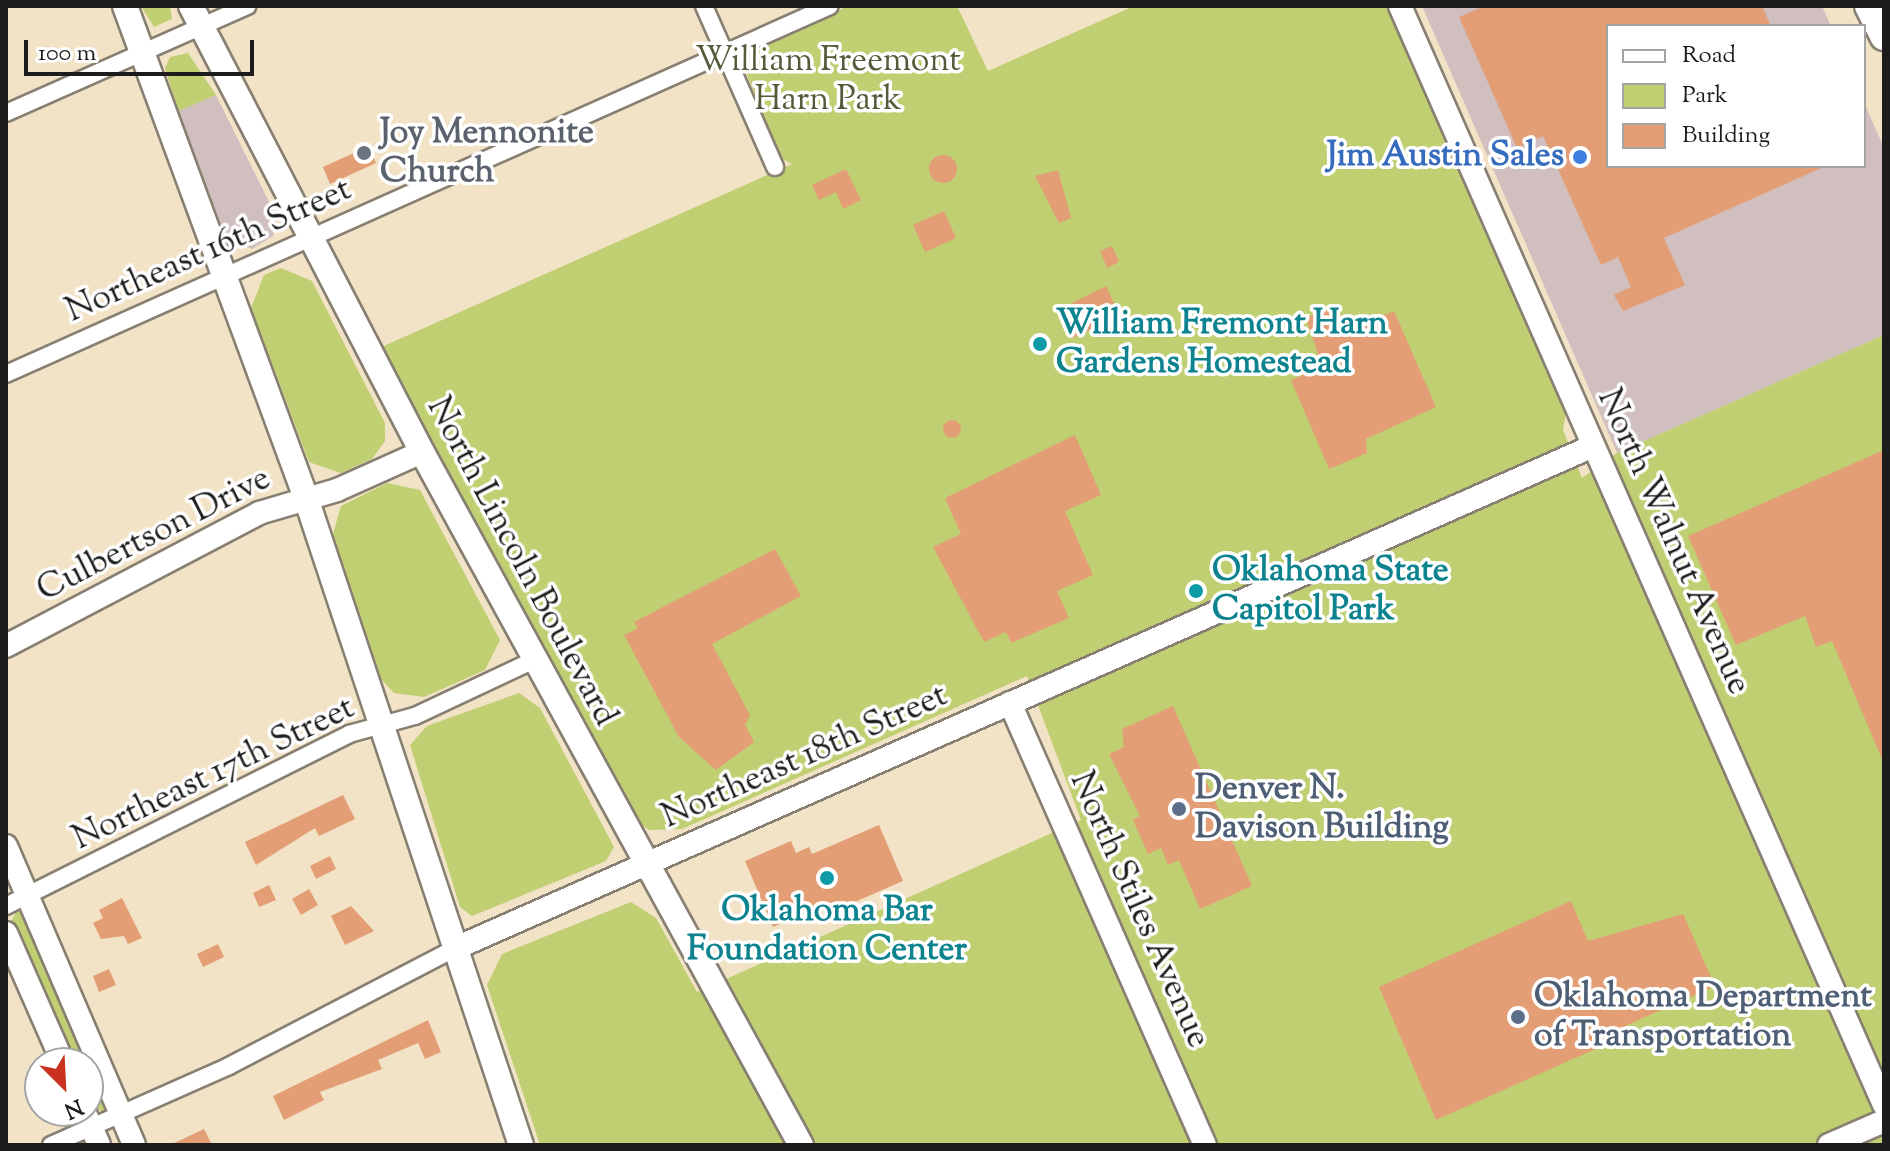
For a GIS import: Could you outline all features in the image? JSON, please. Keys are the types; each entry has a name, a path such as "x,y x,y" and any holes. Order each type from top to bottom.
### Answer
{"highway":[{"path":"1869,6 1884,36"}],"main road":[{"path":"125,6 306,498 521,1145"},
{"name":"North Lincoln Boulevard","path":"196,17 422,452 801,1145"}],"street":[{"path":"6,113 142,53 196,17 247,6"},
{"path":"704,6 775,167"},
{"name":"Northeast 16th Street","path":"6,374 830,6"},
{"name":"North Walnut Avenue","path":"1400,6 1884,1105"},
{"name":"Northeast 18th Street","path":"51,1145 121,1115 456,948 1593,446"},
{"name":"Culbertson Drive","path":"6,646 259,513 306,498 422,452"},
{"name":"Northeast 17th Street","path":"6,906 338,740 383,725 536,659"},
{"name":"North Stiles Avenue","path":"1010,703 1205,1145"},
{"path":"6,846 134,1145"},
{"path":"6,933 56,1047"},
{"path":"1829,1145 1884,1121"}],"shaded area":[{"path":"1422,6 1822,6 1830,24 1606,24 1606,168 1866,168 1866,107 1884,148 1884,335 1617,453"},
{"path":"216,95 277,218 273,236 252,249 226,238 178,111"}],"green space":[{"path":"141,6 170,6 172,19 154,27"},
{"name":"Oklahoma State Capitol Park","path":"848,6 957,6 988,71 1134,6 1386,6 1566,412 1563,430 1582,478 1617,453 1884,335 1884,1145 540,1145 487,985 502,954 631,902 656,918 697,992 1081,820 1027,676 682,829 649,830 637,821 377,349 792,164 780,158 740,57"},
{"path":"188,53 216,95 178,111 165,68 170,57"},
{"path":"281,268 312,281 385,423 385,441 372,459 341,473 309,462 251,308 264,275"},
{"path":"387,483 420,490 500,640 485,670 424,697 394,693 381,679 333,534 341,506"},
{"path":"519,693 540,708 614,847 606,861 472,916 460,907 410,745 427,726"},
{"path":"16,912 24,912 82,1047 64,1047 10,924"}],"building":[{"name":"Jim Austin Sales","path":"1485,6 1762,6 1770,24 1606,24 1606,168 1822,168 1664,238 1685,285 1623,311 1614,295 1631,287 1618,257 1601,265 1543,136 1517,148 1459,17"},
{"path":"369,146 376,163 330,184 323,167"},
{"path":"943,155 953,159 957,169 953,179 943,183 933,179 929,169 933,159"},
{"path":"846,169 861,200 843,209 836,192 819,200 812,185"},
{"path":"1058,170 1071,218 1059,223 1035,176"},
{"path":"944,211 956,238 925,252 913,225"},
{"path":"1112,246 1119,262 1107,268 1100,251"},
{"path":"1106,286 1120,316 1073,338 1060,309"},
{"path":"1335,305 1346,330 1394,311 1436,407 1366,439 1367,453 1329,469 1291,380 1322,367 1306,318"},
{"path":"952,420 961,429 952,438 943,429"},
{"path":"1075,435 1101,495 1065,511 1093,575 1057,591 1069,618 1011,643 1006,632 984,642 933,547 961,534 945,498"},
{"path":"1884,450 1884,764 1832,641 1816,647 1805,616 1736,645 1688,536"},
{"path":"775,549 801,596 712,644 750,715 745,725 754,742 716,770 679,737 624,635 638,628 634,622"},
{"name":"Denver N. Davison Building","path":"1173,706 1252,886 1200,909 1179,860 1168,865 1161,848 1148,854 1133,820 1140,816 1109,754 1124,747 1122,729"},
{"path":"343,795 355,819 319,836 315,828 256,865 245,842"},
{"name":"Oklahoma Bar Foundation Center","path":"879,825 903,881 832,912 827,903 773,927 745,861 791,841 796,853 809,847 812,854"},
{"path":"330,856 336,869 316,879 310,866"},
{"path":"269,885 276,900 259,907 253,893"},
{"path":"309,889 318,905 301,915 292,899"},
{"path":"122,898 142,938 128,944 124,936 101,939 93,923 103,918 99,910"},
{"name":"Oklahoma Department of Transportation","path":"1571,901 1588,941 1683,914 1715,986 1625,1026 1629,1034 1436,1120 1379,987"},
{"path":"351,906 374,931 345,945 331,916"},
{"path":"218,944 224,957 203,967 197,954"},
{"path":"109,969 116,985 99,992 93,976"},
{"path":"428,1020 441,1052 425,1059 418,1043 378,1060 382,1069 320,1092 324,1100 284,1120 273,1096"},
{"path":"204,1129 212,1145 170,1145"}],"place":[{"name":"Joy Mennonite Church","path":"364,153"},
{"name":"Jim Austin Sales","path":"1580,157"},
{"name":"William Fremont Harn Gardens Homestead","path":"1040,344"},
{"name":"Oklahoma State Capitol Park","path":"1196,591"},
{"name":"Denver N. Davison Building","path":"1179,809"},
{"name":"Oklahoma Bar Foundation Center","path":"827,878"},
{"name":"Oklahoma Department of Transportation","path":"1518,1017"}],"park label":[{"name":"William Freemont Harn Park","path":"828,80"}]}
